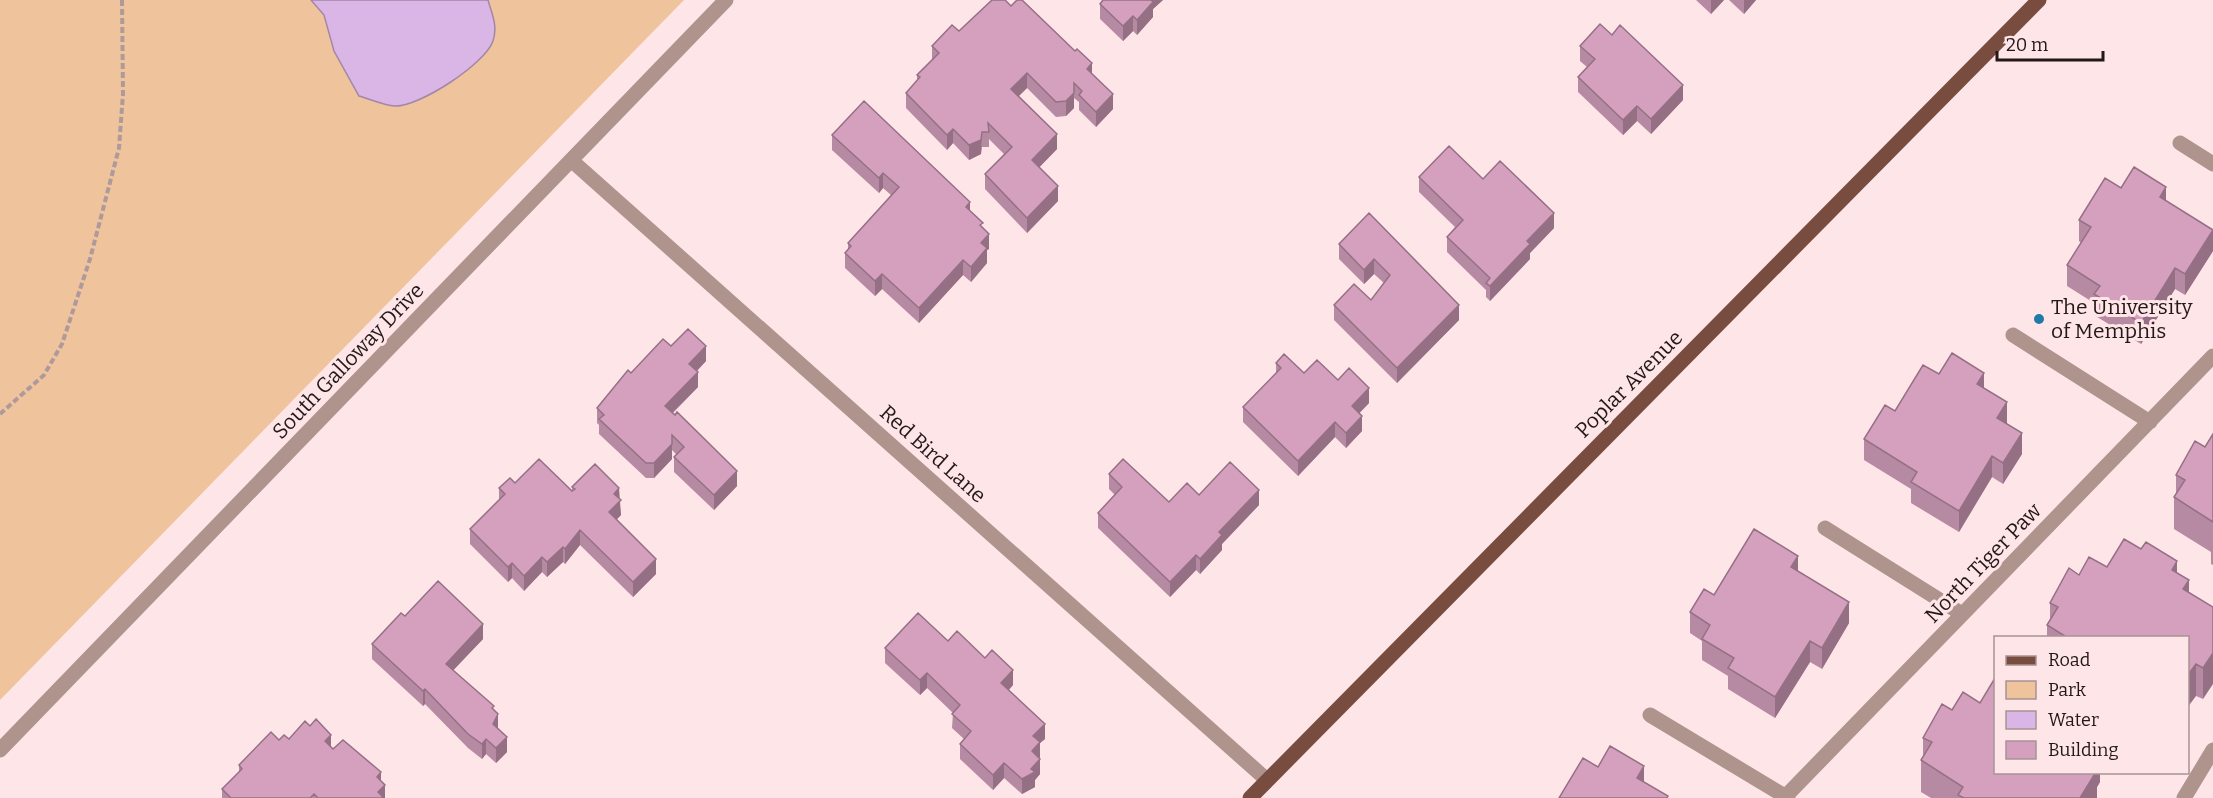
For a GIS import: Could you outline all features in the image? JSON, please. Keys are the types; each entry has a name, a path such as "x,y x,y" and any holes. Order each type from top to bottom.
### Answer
{"main road":[{"name":"Poplar Avenue","path":"1250,798 2039,0"}],"street":[{"name":"South Galloway Drive","path":"0,750 726,0"},
{"path":"2180,143 2213,164"},
{"name":"Red Bird Lane","path":"571,160 1267,780"},
{"path":"2013,334 2150,422"},
{"name":"North Tiger Paw","path":"1786,797 2213,356"},
{"path":"1825,528 1962,614"},
{"path":"1650,715 1786,797"},
{"path":"2184,798 2213,750"}],"path":[{"path":"0,414 44,375 62,344 90,259 119,148 123,94 122,0"}],"green space":[{"path":"0,0 684,0 0,700"}],"water":[{"path":"311,0 488,0 494,20 493,41 478,61 450,83 434,92 406,104 395,106 381,103 359,96 334,51 324,15"}],"building":[{"path":"992,0 1005,0 1011,6 1017,0 1022,0 1075,51 1077,49 1092,63 1087,69 1113,94 1096,112 1079,95 1082,91 1074,83 1074,93 1066,101 1056,102 1027,73 1011,89 1057,134 1032,160 1058,186 1027,218 985,174 1012,147 988,123 989,132 982,132 981,140 969,145 953,129 947,135 906,93 920,77 917,75 939,53 932,46 952,25 959,31"},
{"path":"1103,0 1151,0 1153,2 1137,20 1133,16 1123,26 1100,4"},
{"path":"1600,24 1612,35 1620,25 1683,85 1651,119 1637,106 1623,120 1578,77 1595,59 1580,46"},
{"path":"864,101 970,202 966,207 983,223 980,225 989,234 981,243 987,248 971,267 963,260 919,308 882,274 875,281 845,253 851,246 848,243 899,187 883,173 879,178 832,135"},
{"path":"1449,146 1483,179 1500,161 1554,213 1527,241 1530,244 1490,286 1486,283 1490,278 1447,237 1463,220 1419,177"},
{"path":"2134,167 2166,187 2160,197 2213,230 2185,274 2175,268 2141,323 2094,294 2100,286 2067,265 2091,227 2079,220 2105,178 2121,188"},
{"path":"1369,213 1459,305 1397,368 1334,305 1354,284 1371,300 1390,275 1374,259 1364,270 1339,244"},
{"path":"688,329 706,346 689,364 698,372 665,406 675,415 677,412 737,471 714,495 674,457 684,447 672,435 672,444 654,463 646,463 599,419 604,415 597,408 628,370 631,373 663,339 671,346"},
{"path":"1952,353 1984,373 1977,384 2007,402 1997,418 2022,433 2003,463 1992,456 1959,511 1911,482 1917,472 1864,439 1885,405 1895,411 1923,365 1939,374"},
{"path":"1284,354 1304,373 1317,360 1338,380 1349,368 1369,388 1352,406 1362,416 1346,433 1335,422 1298,461 1243,407 1281,368 1276,363"},
{"path":"2213,434 2213,522 2174,497 2185,480 2176,475 2195,441 2205,447"},
{"path":"539,459 572,491 575,489 572,487 595,464 619,488 614,494 621,500 609,512 656,559 633,582 580,530 565,549 563,547 547,562 542,557 524,576 512,563 508,567 470,529 505,494 499,488 510,478 515,483"},
{"path":"1123,459 1169,502 1187,483 1199,495 1230,462 1259,490 1219,532 1222,535 1200,559 1196,555 1170,582 1098,513 1122,487 1109,474"},
{"path":"1754,529 1798,556 1791,567 1849,602 1822,648 1810,641 1775,697 1728,668 1734,658 1702,639 1710,625 1690,612 1704,589 1714,595"},
{"path":"2124,539 2141,549 2146,542 2177,561 2172,570 2189,580 2183,589 2213,607 2213,653 2203,668 2196,664 2189,673 2189,636 2065,636 2047,625 2058,607 2050,603 2069,568 2079,575 2089,557 2107,567"},
{"path":"438,581 483,624 446,664 494,706 492,708 498,714 493,724 507,737 496,748 486,739 482,744 468,734 425,689 423,691 372,644 401,613 405,616"},
{"path":"918,613 948,641 957,631 985,658 992,650 1013,670 1001,683 1045,724 1033,736 1040,742 1032,751 1040,759 1031,769 1035,772 1022,779 1004,763 993,775 960,744 971,731 952,714 960,705 927,673 920,680 885,648"},
{"path":"1994,680 1994,774 2095,774 2080,798 1964,798 1958,795 1963,787 1921,760 1932,742 1923,738 1942,704 1952,710 1963,692 1980,703"},
{"path":"316,719 331,735 325,741 333,749 343,740 381,772 377,777 385,785 378,792 384,798 318,798 314,794 310,798 231,798 222,789 242,769 239,765 271,732 279,740 284,735 289,739 305,721 310,726"},
{"path":"1610,746 1644,766 1637,778 1668,796 1667,798 1559,798 1583,758 1598,767"}],"place":[{"name":"The University of Memphis","path":"2039,319"}]}
